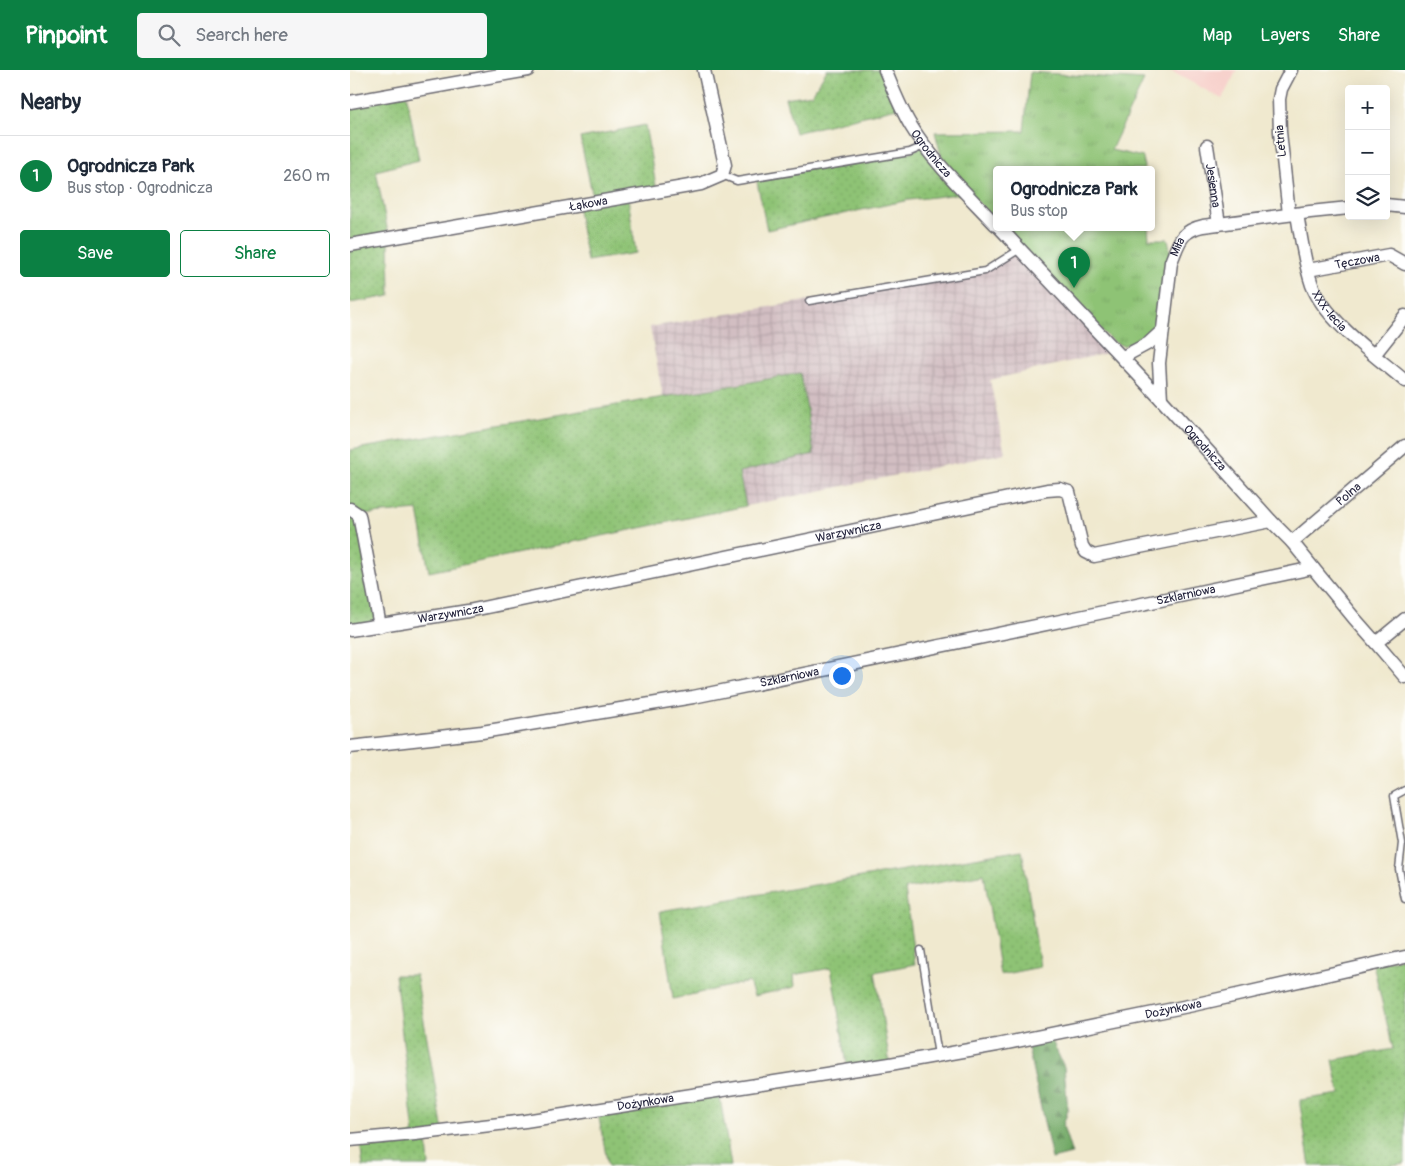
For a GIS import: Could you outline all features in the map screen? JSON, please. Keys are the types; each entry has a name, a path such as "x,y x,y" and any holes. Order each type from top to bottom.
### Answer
{"street":[{"path":"350,102 528,70"},
{"path":"704,70 725,165 722,175"},
{"name":"Ogrodnicza","path":"885,70 898,101 924,146 993,221"},
{"name":"Letnia","path":"1291,70 1281,89 1279,99 1280,132 1293,214"},
{"name":"Jesienna","path":"1207,146 1219,224"},
{"name":"Łąkowa","path":"350,245 701,184 722,175"},
{"path":"1390,205 1405,207"},
{"name":"Miła","path":"1162,399 1159,363 1171,262 1184,234 1192,229 1219,224 1345,208"},
{"name":"XXX-lecia","path":"1293,214 1312,285 1318,297 1327,310 1348,332 1405,381"},
{"name":"Ogrodnicza","path":"1003,231 1123,357 1292,542 1405,677"},
{"name":"Tęczowa","path":"1308,270 1389,255 1405,264"},
{"path":"1374,355 1405,316"},
{"path":"1123,357 1149,343 1162,331"},
{"name":"Polna","path":"1292,542 1405,446"},
{"name":"Warzywnicza","path":"350,630 468,612 1047,490 1060,489 1070,492 1082,546 1086,552 1094,556 1271,521"},
{"path":"350,509 359,515 380,626"},
{"name":"Szklarniowa","path":"350,747 482,732 693,696 1080,618 1313,568"},
{"path":"1376,643 1405,619"},
{"name":"Dożynkowa","path":"350,1140 525,1121 938,1055 1193,1005 1405,957"}],"lane":[{"path":"722,175 737,181 910,152 924,146"},
{"path":"809,301 985,271 1020,249"},
{"path":"1405,790 1394,796 1402,843 1399,869 1405,899"},
{"path":"920,950 938,1055"}],"shaded area":[{"path":"1169,70 1237,70 1222,99"},
{"path":"1020,249 1116,351 990,380 1005,453 746,506 739,472 814,454 803,383 799,373 663,397 650,327 985,271"}],"green space":[{"path":"827,70 885,70 901,107 795,133 785,98 812,94"},
{"path":"1030,72 1144,80 1111,150 1143,157 1144,166 993,166 993,218 963,186 941,155 935,132 1024,131"},
{"path":"406,92 419,160 376,171 389,238 390,296 350,303 350,102"},
{"path":"645,125 657,191 628,197 636,253 587,261 577,205 594,202 580,138"},
{"path":"924,146 967,193 909,200 767,230 756,177 910,152"},
{"path":"1006,231 1148,231 1149,239 1168,239 1172,260 1164,328 1123,346 1112,341"},
{"path":"800,373 814,454 739,472 746,506 429,572 418,510 360,515 380,626 350,630 350,450"},
{"path":"1022,850 1040,967 1000,975 984,874 905,889 915,964 875,972 890,1064 848,1071 831,968 794,975 795,987 754,996 749,982 673,999 660,911"},
{"path":"1405,957 1405,1163 1385,1166 1310,1166 1300,1100 1340,1094 1333,1060 1393,1049 1373,964"},
{"path":"395,975 416,975 443,1131 426,1133 429,1166 363,1166 360,1141 414,1134"},
{"path":"1049,1034 1064,1067 1068,1110 1063,1126 1072,1154 1052,1159 1026,1039"},
{"path":"719,1091 731,1166 608,1166 598,1113"}],"place":[{"name":"Ogrodnicza Park","path":"1074,288"}]}
